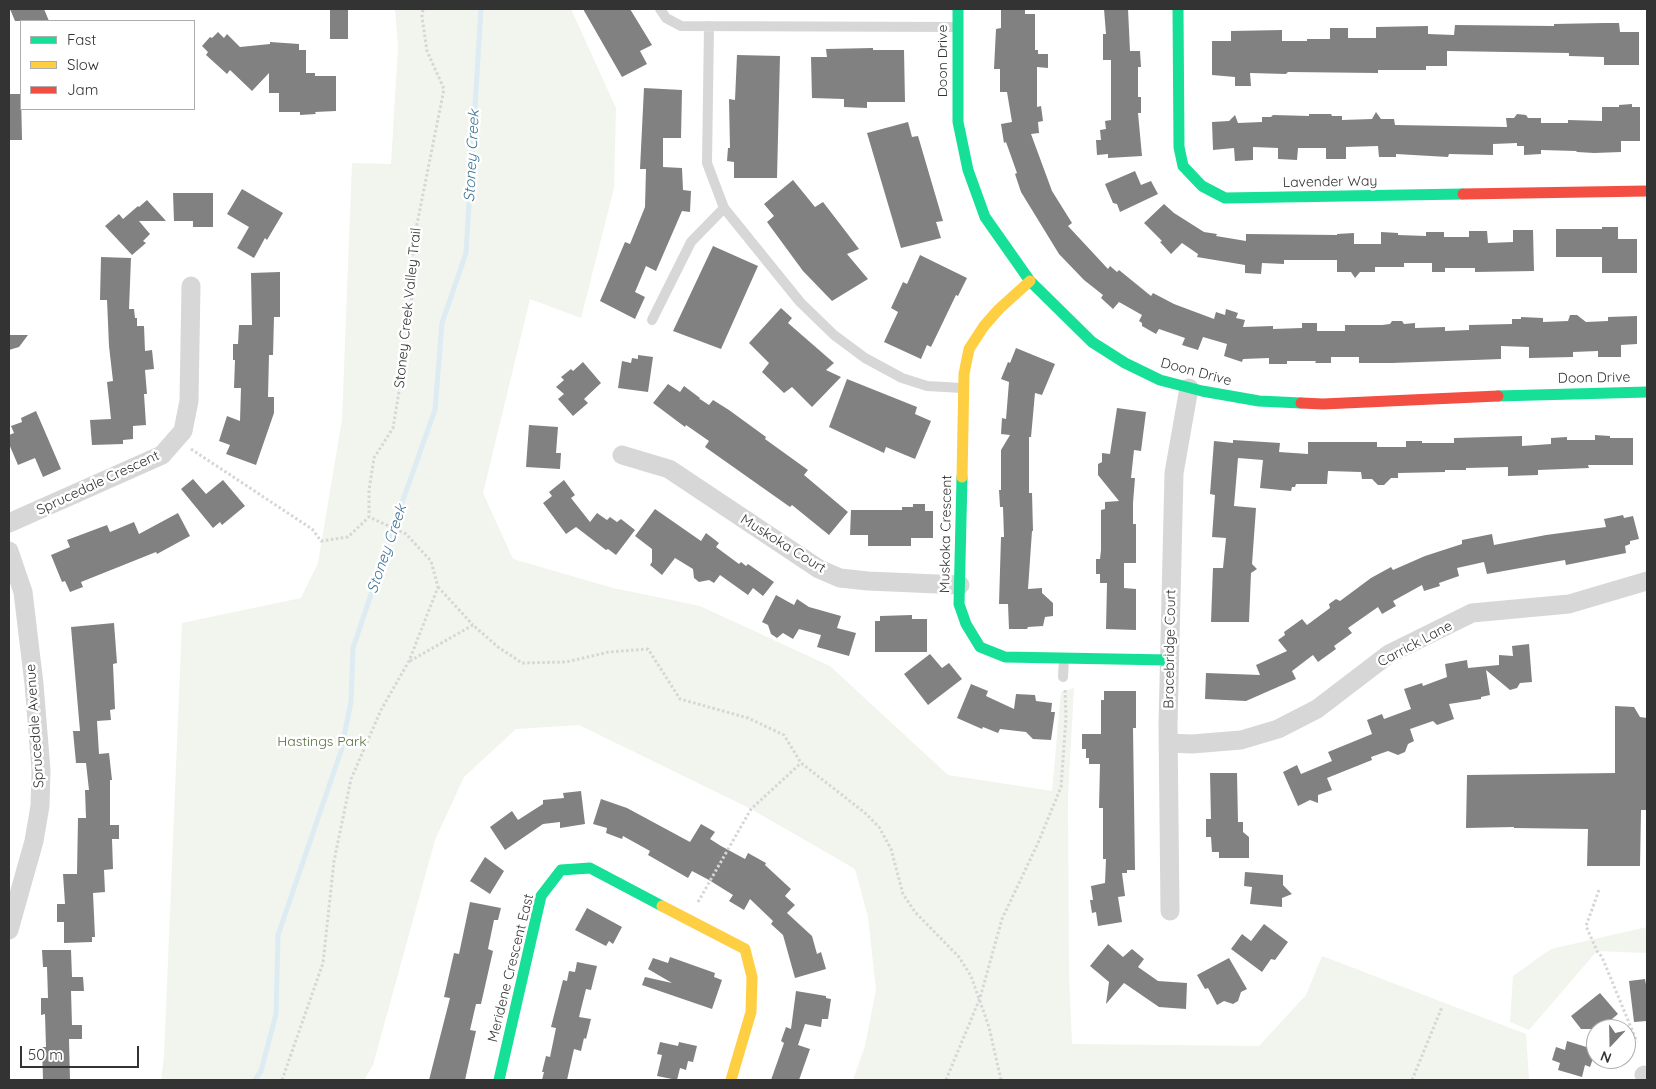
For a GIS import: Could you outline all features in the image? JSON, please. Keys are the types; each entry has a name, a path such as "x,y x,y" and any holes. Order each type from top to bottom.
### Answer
{"street":[{"name":"Doon Drive","path":"958,9 958,122 968,170 985,217 1030,281 1092,342 1126,363 1160,380 1189,388 1259,402 1323,404 1518,395 1647,392"},
{"name":"Lavender Way","path":"1178,9 1180,146 1183,166 1202,186 1225,198 1647,191"},
{"name":"Muskoka Crescent","path":"1030,281 999,309 984,326 969,349 963,388 959,604 980,647 1005,657 1169,660"},
{"name":"Sprucedale Crescent","path":"9,523 162,456 183,431 189,401 192,286"},
{"name":"Bracebridge Court","path":"1170,911 1168,743 1174,473 1189,388"},
{"name":"Muskoka Court","path":"622,455 670,469 803,560 840,578 960,585"},
{"name":"Sprucedale Avenue","path":"9,551 23,592 34,684 41,770 40,806 34,841 9,930"},
{"name":"Carrick Lane","path":"1168,743 1192,744 1241,740 1278,729 1318,709 1389,654 1472,614 1569,604 1647,581"},
{"name":"Meridene Crescent East","path":"499,1080 541,896 560,870 590,868 744,949 752,977 751,1012 731,1080"}],"lane":[{"path":"660,9 666,18 681,26 958,27"},
{"path":"709,26 706,163 724,208 800,302 834,335 865,358 902,378 927,386 963,388"},
{"path":"652,320 691,242 724,208"},
{"path":"1063,677 1064,658"}],"path":[{"name":"Stoney Creek Valley Trail","path":"369,517 369,490 374,458 393,428 412,295 413,244 444,89 427,51 422,17 423,9"},
{"path":"191,449 312,529 321,541 348,537 369,517 406,534 431,562 438,587 473,625 498,647 522,663 566,662 609,652 648,649 680,699 748,718 784,735 801,763 864,812 879,827 891,849 904,894 914,912 959,957 971,976 989,1027 1002,1080"},
{"path":"282,1080 323,962 334,862 351,779 381,710 409,661 438,587"},
{"path":"409,661 473,625"},
{"path":"946,1080 980,998 1002,919 1038,843 1061,787 1066,718 1066,697 1063,677"},
{"path":"697,905 751,809 801,763"},
{"path":"1599,890 1586,926 1591,940 1602,957 1637,1042"},
{"path":"1412,1080 1442,1007"}],"green space":[{"name":"Hastings Park","path":"395,9 571,9 616,108 614,188 581,318 530,299 483,493 513,559 613,588 700,606 830,666 948,775 1052,791 1061,692 1074,688 1068,796 1069,975 1072,1044 1259,1046 1306,995 1322,956 1526,1034 1529,1080 853,1080 865,1046 876,990 868,917 855,869 751,809 579,725 516,729 464,777 435,840 373,1065 364,1080 161,1080 164,1057 182,623 301,598 318,563 342,420 352,163 391,164 398,47"},
{"path":"1647,927 1647,953 1597,951 1529,1030 1510,1022 1513,976 1551,949"}],"building":[{"path":"10,9 44,9 49,20 20,20 15,21"},
{"path":"330,9 348,9 348,39 330,39"},
{"path":"583,9 630,9 652,45 640,51 647,64 622,77"},
{"path":"1001,9 1025,9 1025,14 1035,14 1035,50 1038,50 1038,54 1048,54 1048,68 1037,67 1037,107 1041,106 1043,121 1038,122 1039,133 1031,134 1052,191 1072,223 1068,226 1108,269 1110,266 1117,272 1119,270 1151,296 1153,293 1174,304 1214,319 1216,312 1225,315 1226,309 1238,313 1236,318 1245,320 1243,327 1273,326 1273,329 1302,328 1302,323 1317,323 1317,331 1345,331 1345,325 1382,325 1390,324 1392,321 1402,321 1404,324 1415,323 1415,328 1445,327 1445,331 1469,330 1469,325 1512,324 1512,319 1521,319 1521,317 1543,318 1543,322 1568,321 1570,315 1577,315 1586,322 1608,321 1608,317 1637,316 1637,344 1621,345 1621,357 1598,357 1598,351 1573,352 1573,357 1529,358 1529,347 1501,346 1501,359 1359,363 1359,357 1331,357 1331,363 1287,361 1287,364 1269,364 1269,358 1243,359 1242,362 1224,356 1227,344 1203,337 1198,350 1182,345 1185,338 1159,329 1156,334 1142,326 1142,323 1139,321 1142,315 1119,302 1113,309 1101,298 1103,295 1084,280 1059,254 1021,192 1015,174 1017,173 1006,142 1004,143 1001,124 1012,122 1007,92 1000,92 1000,69 994,69 996,29 1001,28"},
{"path":"1104,9 1128,9 1130,51 1140,51 1141,67 1138,67 1138,97 1141,97 1141,113 1138,113 1142,156 1108,158 1108,154 1097,155 1096,140 1101,140 1100,130 1106,129 1105,121 1111,120 1111,60 1103,60 1103,34 1106,34"},
{"path":"1619,23 1620,32 1639,32 1639,65 1604,65 1604,57 1569,56 1569,53 1447,51 1447,66 1426,66 1426,70 1378,70 1378,73 1250,73 1251,86 1235,86 1235,77 1212,75 1212,41 1231,41 1231,31 1282,30 1282,41 1307,41 1307,39 1330,39 1330,28 1348,28 1348,38 1376,38 1376,27 1428,26 1428,34 1454,35 1455,25 1554,26 1554,24"},
{"path":"218,32 224,38 227,34 240,47 270,44 270,42 299,44 299,50 306,50 306,73 315,73 315,76 336,76 336,111 300,115 300,112 279,112 279,93 269,93 269,73 252,91 230,70 227,74 206,55 208,52 202,46 210,37 212,38"},
{"path":"873,48 873,50 904,50 905,102 867,102 867,108 844,107 844,99 812,98 811,57 827,57 826,49"},
{"path":"737,55 780,56 777,178 734,178 734,162 727,161 728,148 730,148 729,99 735,100"},
{"path":"644,88 682,90 681,138 663,138 663,167 682,168 683,190 691,191 690,212 682,211 656,271 646,266 635,292 645,297 635,319 600,301 625,242 630,244 645,207 646,169 640,169"},
{"path":"9,94 20,94 22,140 9,140"},
{"path":"1632,104 1632,107 1640,107 1640,141 1621,141 1621,152 1594,153 1541,150 1541,154 1524,155 1524,146 1517,146 1517,143 1493,144 1493,155 1449,154 1448,157 1396,154 1396,157 1379,157 1378,146 1346,147 1346,159 1326,159 1326,148 1298,148 1297,160 1278,159 1278,148 1253,147 1253,160 1235,161 1234,148 1213,150 1212,122 1229,121 1235,115 1238,123 1262,122 1262,117 1271,117 1273,115 1309,116 1309,114 1331,114 1332,116 1342,116 1342,120 1372,119 1376,112 1381,119 1394,119 1395,125 1507,127 1506,118 1514,118 1517,114 1526,115 1528,118 1541,118 1541,123 1568,123 1568,120 1602,121 1602,107 1619,107 1619,105"},
{"path":"908,122 912,137 918,136 943,221 936,222 941,238 901,248 867,133"},
{"path":"1135,171 1141,185 1151,181 1158,194 1120,212 1117,204 1113,203 1105,184"},
{"path":"793,180 815,207 823,202 859,249 847,254 868,279 832,301 803,271 767,222 774,216 764,204"},
{"path":"242,189 283,213 267,240 265,238 254,258 237,248 249,227 227,214"},
{"path":"173,193 213,193 213,227 193,227 193,221 174,221"},
{"path":"147,200 166,221 139,221 150,234 143,241 146,243 132,255 105,226 119,214 123,219"},
{"path":"1164,204 1174,213 1204,232 1246,241 1246,234 1337,235 1354,233 1354,244 1381,244 1381,232 1426,236 1426,232 1444,232 1444,237 1469,237 1469,231 1487,231 1488,243 1513,242 1513,230 1533,230 1534,271 1475,272 1475,268 1445,268 1445,272 1432,272 1432,263 1404,263 1404,267 1375,267 1375,272 1360,272 1355,278 1351,272 1337,272 1337,260 1284,260 1284,264 1262,263 1261,274 1245,273 1245,265 1197,257 1198,254 1182,243 1171,254 1160,242 1162,241 1144,223"},
{"path":"1602,227 1618,227 1618,239 1637,239 1637,273 1602,273 1602,257 1556,257 1556,229 1602,229"},
{"path":"713,246 758,266 721,349 673,331"},
{"path":"920,255 967,278 958,296 956,295 931,347 927,345 921,359 884,342 898,312 891,308 903,282 907,284"},
{"path":"101,257 131,258 129,309 134,309 137,326 144,326 145,351 152,350 154,369 145,370 147,394 144,394 146,425 133,426 133,439 123,440 123,444 92,445 90,420 111,419 107,382 113,381 107,300 100,300"},
{"path":"280,272 280,317 274,317 273,355 269,355 268,397 274,397 274,413 256,465 226,454 230,445 219,441 227,416 240,421 241,388 234,388 235,360 233,360 233,344 238,344 239,325 252,325 251,273"},
{"path":"781,308 792,318 788,323 834,363 826,370 841,377 812,407 792,387 784,393 762,372 769,363 749,343"},
{"path":"9,335 28,335 19,347 9,350"},
{"path":"1016,348 1055,364 1042,395 1035,393 1031,437 1029,437 1029,493 1032,493 1033,531 1028,589 1042,588 1042,593 1053,603 1053,616 1045,617 1043,626 1028,627 1027,629 1009,629 1008,604 999,604 1001,537 1004,537 1003,507 1000,507 999,490 1001,490 1001,450 1010,435 1001,434 1002,418 1006,419 1009,382 1001,379"},
{"path":"638,355 653,357 648,392 618,388 622,361 631,363 632,358 638,359"},
{"path":"583,362 601,383 584,399 588,403 573,416 558,399 564,394 556,387 564,380 561,377 571,369 573,371"},
{"path":"847,379 917,407 915,414 931,421 915,459 886,447 884,453 829,427"},
{"path":"668,384 680,392 684,386 700,398 699,400 709,405 713,400 729,410 808,470 804,475 848,512 829,535 792,505 790,507 705,447 709,441 686,425 685,427 653,403"},
{"path":"1117,408 1146,412 1141,451 1134,450 1131,478 1135,478 1133,524 1136,524 1136,563 1124,563 1124,588 1136,589 1136,630 1106,629 1107,583 1100,583 1100,574 1096,574 1096,559 1100,559 1101,550 1101,510 1105,509 1105,502 1119,501 1098,475 1098,464 1102,462 1102,453 1110,454"},
{"path":"36,411 61,469 43,477 35,458 18,465 9,444 9,435 14,433 11,426 22,422 21,418"},
{"path":"529,425 558,427 556,453 561,453 560,469 526,467"},
{"path":"1595,435 1610,436 1610,438 1633,438 1633,465 1588,465 1589,468 1538,470 1538,475 1508,476 1508,467 1466,468 1466,470 1445,470 1445,472 1398,473 1398,478 1391,478 1384,485 1378,485 1372,479 1362,479 1361,472 1328,471 1327,484 1296,484 1295,487 1292,487 1291,491 1260,488 1263,460 1238,458 1234,506 1256,508 1252,564 1257,569 1251,573 1249,622 1211,622 1213,568 1223,568 1226,538 1212,537 1215,495 1210,494 1214,441 1233,443 1233,440 1280,443 1279,452 1308,454 1308,442 1377,442 1377,447 1406,447 1406,441 1454,443 1454,438 1522,436 1522,446 1551,444 1551,438 1567,437 1567,440 1595,440"},
{"path":"193,479 206,494 223,480 245,506 222,525 220,522 213,528 181,489"},
{"path":"564,480 575,495 571,498 590,522 597,513 607,520 610,517 617,522 621,519 635,530 616,555 608,549 606,550 576,527 566,534 543,503 552,496 549,492"},
{"path":"913,504 925,504 925,511 933,511 933,538 911,538 911,546 868,546 868,535 850,535 851,510 902,510 902,507 913,507"},
{"path":"655,509 701,541 706,533 719,543 716,547 739,564 741,562 746,566 748,564 774,582 763,596 753,588 748,595 720,575 714,583 709,580 699,582 694,578 693,569 675,558 662,575 650,565 652,562 652,549 635,536"},
{"path":"178,513 190,536 157,554 156,552 81,582 83,587 70,592 65,581 62,582 51,555 70,547 67,540 107,525 110,532 134,522 139,534"},
{"path":"1623,515 1624,518 1633,516 1639,539 1630,541 1630,544 1625,546 1626,553 1566,565 1565,560 1487,574 1484,562 1457,568 1459,576 1439,583 1440,586 1424,591 1422,585 1393,601 1396,606 1382,614 1378,607 1348,628 1352,633 1334,646 1336,649 1318,662 1313,655 1292,671 1296,679 1246,701 1205,699 1206,673 1260,675 1256,665 1287,651 1278,640 1285,635 1284,632 1302,619 1307,625 1330,608 1329,604 1336,599 1340,601 1371,578 1391,567 1393,570 1425,556 1462,544 1462,540 1492,534 1494,545 1546,535 1606,527 1604,519"},
{"path":"776,595 794,605 797,599 809,607 841,616 837,628 856,633 849,656 817,647 821,635 799,629 793,639 783,633 777,638 771,634 768,625 762,622"},
{"path":"912,615 912,619 927,619 927,652 875,652 875,621 880,621 880,616"},
{"path":"114,623 117,663 113,664 115,709 110,710 111,720 97,721 99,754 109,753 112,780 110,780 110,825 119,825 119,839 112,839 113,869 104,870 105,892 93,893 95,937 92,937 92,942 64,943 64,922 57,922 57,904 65,904 63,874 77,874 78,818 86,818 85,790 89,790 86,763 76,763 73,731 80,731 71,627"},
{"path":"1529,644 1532,682 1520,683 1517,688 1510,690 1486,670 1490,695 1481,697 1481,699 1449,704 1454,719 1437,725 1433,721 1410,729 1414,741 1408,744 1405,752 1398,755 1388,751 1371,757 1372,760 1327,778 1332,790 1318,795 1318,803 1310,800 1298,806 1283,772 1297,765 1301,774 1332,761 1328,752 1372,734 1367,720 1382,714 1384,719 1411,709 1404,689 1422,683 1423,686 1447,677 1445,664 1467,660 1468,668 1499,665 1499,655 1513,656 1512,646"},
{"path":"930,654 942,668 949,663 962,679 928,705 904,674"},
{"path":"971,684 988,691 986,696 1014,709 1016,694 1035,695 1036,701 1052,703 1051,712 1055,712 1051,740 1033,739 1026,732 1000,729 998,733 983,727 982,729 957,718"},
{"path":"1104,691 1136,691 1136,728 1133,728 1135,870 1127,870 1127,873 1122,873 1125,896 1118,897 1122,922 1098,926 1096,912 1092,913 1090,900 1093,900 1091,886 1105,883 1106,859 1103,859 1103,808 1099,808 1100,764 1089,764 1089,758 1086,758 1086,749 1082,749 1082,734 1101,734 1101,700 1104,700"},
{"path":"1615,706 1634,707 1640,717 1647,718 1647,810 1641,810 1640,866 1587,866 1588,829 1466,828 1467,775 1615,773"},
{"path":"1210,773 1237,773 1238,822 1243,822 1243,832 1249,837 1249,858 1219,858 1219,852 1212,852 1211,837 1206,837 1206,819 1211,819"},
{"path":"581,791 585,824 560,828 560,822 543,824 505,850 490,827 512,811 518,820 543,804 543,800 564,798 563,793"},
{"path":"601,799 627,808 690,842 701,824 715,832 710,839 721,846 745,859 748,853 766,863 765,865 791,889 785,896 795,905 787,913 812,936 817,954 821,952 826,969 795,978 783,935 771,924 773,921 750,899 744,910 729,901 733,895 709,880 692,871 688,878 648,855 650,851 623,836 622,839 606,833 607,828 593,824"},
{"path":"485,857 504,871 490,894 470,881"},
{"path":"1245,872 1283,875 1283,885 1292,894 1282,898 1282,907 1250,904 1252,887 1244,886"},
{"path":"470,902 501,908 498,920 494,920 488,949 493,951 481,1004 476,1004 470,1030 476,1031 465,1080 429,1080 450,998 444,997 454,953 459,954"},
{"path":"587,908 622,927 613,944 609,941 606,946 575,930"},
{"path":"1264,924 1288,942 1275,960 1271,959 1262,972 1231,949 1242,934 1251,941"},
{"path":"1108,944 1123,957 1132,949 1144,959 1138,967 1158,981 1187,983 1186,1009 1159,1007 1124,983 1106,1004 1109,982 1090,966"},
{"path":"42,950 71,950 72,977 83,977 84,991 71,991 72,1025 82,1025 82,1039 69,1039 70,1080 43,1080 42,1047 46,1047 45,1014 41,1015 41,998 48,998 47,967 43,967"},
{"path":"670,957 715,973 714,977 722,980 712,1009 642,985 645,977 672,983 648,969 653,958 668,963"},
{"path":"1229,958 1247,989 1241,992 1238,1001 1233,1004 1224,1001 1217,1005 1208,988 1205,989 1197,975"},
{"path":"577,962 597,966 591,990 586,989 579,1017 591,1019 586,1039 584,1038 581,1051 574,1049 567,1080 542,1080 546,1056 550,1057 556,1028 551,1027 563,980 567,981 569,971 575,972"},
{"path":"1645,979 1647,1021 1636,1022 1636,1019 1634,1019 1629,981"},
{"path":"796,991 826,996 826,998 831,999 828,1019 822,1019 821,1027 805,1024 798,1045 810,1049 799,1080 771,1080 784,1043 781,1041 786,1027 791,1029"},
{"path":"1600,993 1618,1014 1612,1019 1586,1019 1586,1029 1581,1029 1571,1016"},
{"path":"1567,1041 1586,1047 1586,1065 1582,1077 1558,1070 1560,1063 1552,1060 1556,1047 1565,1050"},
{"path":"660,1042 678,1046 679,1042 697,1046 693,1062 688,1061 686,1070 680,1068 677,1080 657,1076 662,1055 657,1054"}],"waterway":[{"name":"Stoney Creek","path":"255,1080 261,1071 276,1014 278,935 341,751 351,702 353,648 435,410 442,323 466,253 481,9"}],"traffic: fast":[{"path":"958,9 958,122 968,170 985,217 1030,281 1092,342 1125,363 1160,380 1202,391 1259,401 1301,403"},
{"path":"1178,9 1179,147 1183,166 1202,186 1225,198 1463,194"},
{"path":"1498,396 1647,392"},
{"path":"962,477 959,604 966,624 980,647 1005,657 1169,660"},
{"path":"499,1080 541,896 561,870 590,868 662,906"}],"traffic: slow":[{"path":"962,477 964,374 969,349 984,326 999,309 1030,281"},
{"path":"662,906 745,949 752,977 751,1012 731,1080"}],"traffic: jam":[{"path":"1463,194 1647,191"},
{"path":"1301,403 1323,404 1498,396"}]}
